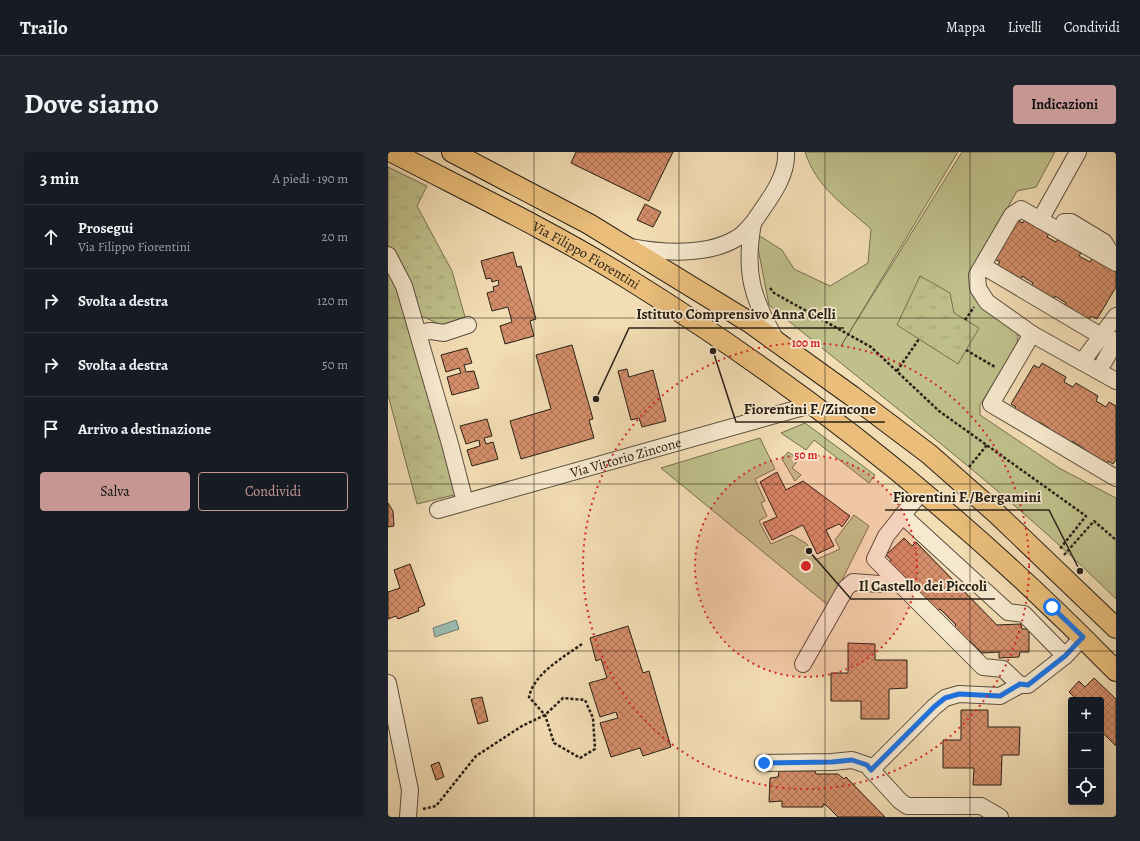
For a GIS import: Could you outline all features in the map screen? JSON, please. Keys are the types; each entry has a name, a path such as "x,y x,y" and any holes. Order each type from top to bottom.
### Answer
{"main road":[{"name":"Via Filippo Fiorentini","path":"392,152 567,244 629,279 757,363 814,404 922,491 1030,587 1083,637 1116,671"},
{"name":"Via Filippo Fiorentini","path":"452,152 589,224 629,247 749,322 928,454 998,514 1116,628"}],"street":[{"path":"629,247 668,253 718,246 738,238 753,224 778,183 787,160 786,152"},
{"path":"1040,220 1078,152"},
{"path":"1115,379 1032,334 987,302 978,288 977,275 1012,215 1021,209 1116,262"},
{"path":"1064,222 1071,222 1110,244 1116,262"},
{"path":"753,224 749,246 748,269 760,312 778,343"},
{"path":"388,255 404,286 450,444 465,502"},
{"path":"983,266 1109,338"},
{"path":"1104,362 1109,338 1116,316"},
{"path":"418,333 431,331 444,333 468,325"},
{"path":"1032,334 991,404 1116,478"},
{"path":"1082,362 1109,338"},
{"name":"Via Vittorio Zincone","path":"438,510 814,404"},
{"path":"922,491 886,536 875,559 983,667 1003,669 1020,684 1028,685 1065,656 1083,637"},
{"path":"902,515 1008,612 1024,614 1065,656"},
{"path":"803,664 846,588 853,582 879,584 896,580"},
{"path":"388,683 393,732 410,790 409,815"},
{"path":"871,770 934,707 945,698 959,694 1000,696 1020,684"},
{"path":"764,763 832,762 852,760 867,765 900,801 907,806 981,806 1000,817"},
{"path":"923,806 938,817"},
{"path":"968,817 981,806"}],"path":[{"path":"752,284 764,282 774,293 871,347 939,411 1086,516 1058,550"},
{"path":"897,371 919,339"},
{"path":"966,350 1008,374"},
{"path":"967,469 987,445"},
{"path":"1064,555 1094,521 1116,540"},
{"path":"409,815 436,806 476,756 522,726 545,715 563,698 585,700 593,718 595,749 580,758 554,743 545,715 528,696 530,689 545,671 582,644"}],"green space":[{"path":"805,152 958,152 841,346 962,152 1055,152 1036,187 1017,191 971,273 970,284 976,301 990,313 1015,329 1018,336 1017,345 980,405 980,415 1059,468 1116,498 1116,599 1033,521 990,484 769,305 755,233 782,250 794,269 830,286 868,263 871,229 832,195 824,186 816,176"},
{"path":"388,167 427,186 417,206 452,271 465,317 441,325 422,316 409,321 458,494 417,504 388,395"},
{"path":"920,276 950,293 954,313 979,328 958,364 897,325"},
{"path":"805,423 875,475 869,483 814,440 806,450 781,433"},
{"path":"760,438 775,469 755,479 765,501 761,503 767,516 759,521 771,544 792,535 807,544 815,560 840,549 835,540 854,515 869,526 829,606 661,468"},
{"path":"788,452 799,459 792,468 801,475 795,481 782,459"}],"shaded area":[{"path":"456,620 459,629 435,637 433,628"}],"building":[{"path":"576,152 673,152 649,201 571,163"},
{"path":"645,204 661,212 653,227 637,220"},
{"path":"1026,218 1050,232 1047,237 1056,242 1059,238 1082,251 1079,256 1090,262 1093,257 1116,270 1116,287 1097,319 1091,316 1088,321 1064,307 1066,303 1055,296 1053,301 1030,287 1033,283 1022,276 1020,281 996,267 1000,262 995,259 1017,220 1023,223"},
{"path":"513,252 517,267 521,266 536,319 530,321 534,336 505,344 500,326 512,322 508,307 492,311 487,293 494,291 493,287 499,285 498,280 492,282 491,278 486,279 481,261"},
{"path":"572,345 593,419 589,420 594,438 521,459 510,421 551,409 536,355"},
{"path":"467,348 472,363 464,365 466,372 474,371 479,388 452,395 447,377 461,373 459,368 446,372 441,355"},
{"path":"1042,363 1066,377 1064,382 1073,387 1076,383 1098,396 1096,401 1106,407 1109,402 1116,406 1116,460 1113,464 1108,461 1105,466 1081,452 1083,448 1072,441 1069,446 1046,432 1049,428 1039,422 1036,426 1013,412 1016,407 1011,404 1034,365 1039,368"},
{"path":"627,369 629,377 653,370 666,421 642,427 639,418 631,420 618,371"},
{"path":"487,419 492,436 484,438 486,444 493,442 498,459 472,466 467,450 480,446 479,440 466,444 460,426"},
{"path":"777,472 786,490 803,481 850,516 842,527 839,524 826,530 834,546 817,554 803,525 772,540 763,523 777,517 760,482"},
{"path":"388,503 393,511 394,526 388,527"},
{"path":"904,538 912,546 916,542 997,625 1021,624 1022,629 1029,629 1029,652 1020,652 1019,657 999,658 999,652 982,653 970,641 967,643 953,628 956,625 940,609 936,613 887,564 891,560 886,555"},
{"path":"410,564 425,605 418,608 419,611 398,619 396,616 388,619 388,592 400,588 394,570"},
{"path":"628,626 643,673 649,671 671,747 643,756 640,748 611,757 600,723 618,718 616,712 600,717 589,683 607,678 601,659 596,661 590,638"},
{"path":"848,643 875,644 875,660 907,660 907,688 889,689 889,719 861,719 861,701 831,701 831,673 848,673"},
{"path":"1094,678 1116,699 1116,746 1104,734 1104,697 1074,697 1069,692 1079,681 1085,687"},
{"path":"482,697 488,721 478,724 471,699"},
{"path":"961,710 988,710 988,727 1020,727 1019,755 1002,755 1001,785 973,785 974,768 943,768 943,740 961,740"},
{"path":"439,762 444,777 436,780 431,765"},
{"path":"779,771 815,771 816,774 838,774 844,779 846,777 885,817 838,817 826,805 823,804 823,807 782,807 782,801 769,802 770,778 778,777"}],"place":[{"name":"Fiorentini F./Zincone","path":"713,351"},
{"name":"Istituto Comprensivo Anna Celli","path":"596,399"},
{"name":"Il Castello dei Piccoli","path":"809,551"},
{"name":"Fiorentini F./Bergamini","path":"1080,571"}],"route":[{"path":"764,763 832,762 852,760 867,765 871,770 934,707 945,698 959,694 1000,696 1020,684 1028,685 1065,656 1083,637 1052,607"}]}
